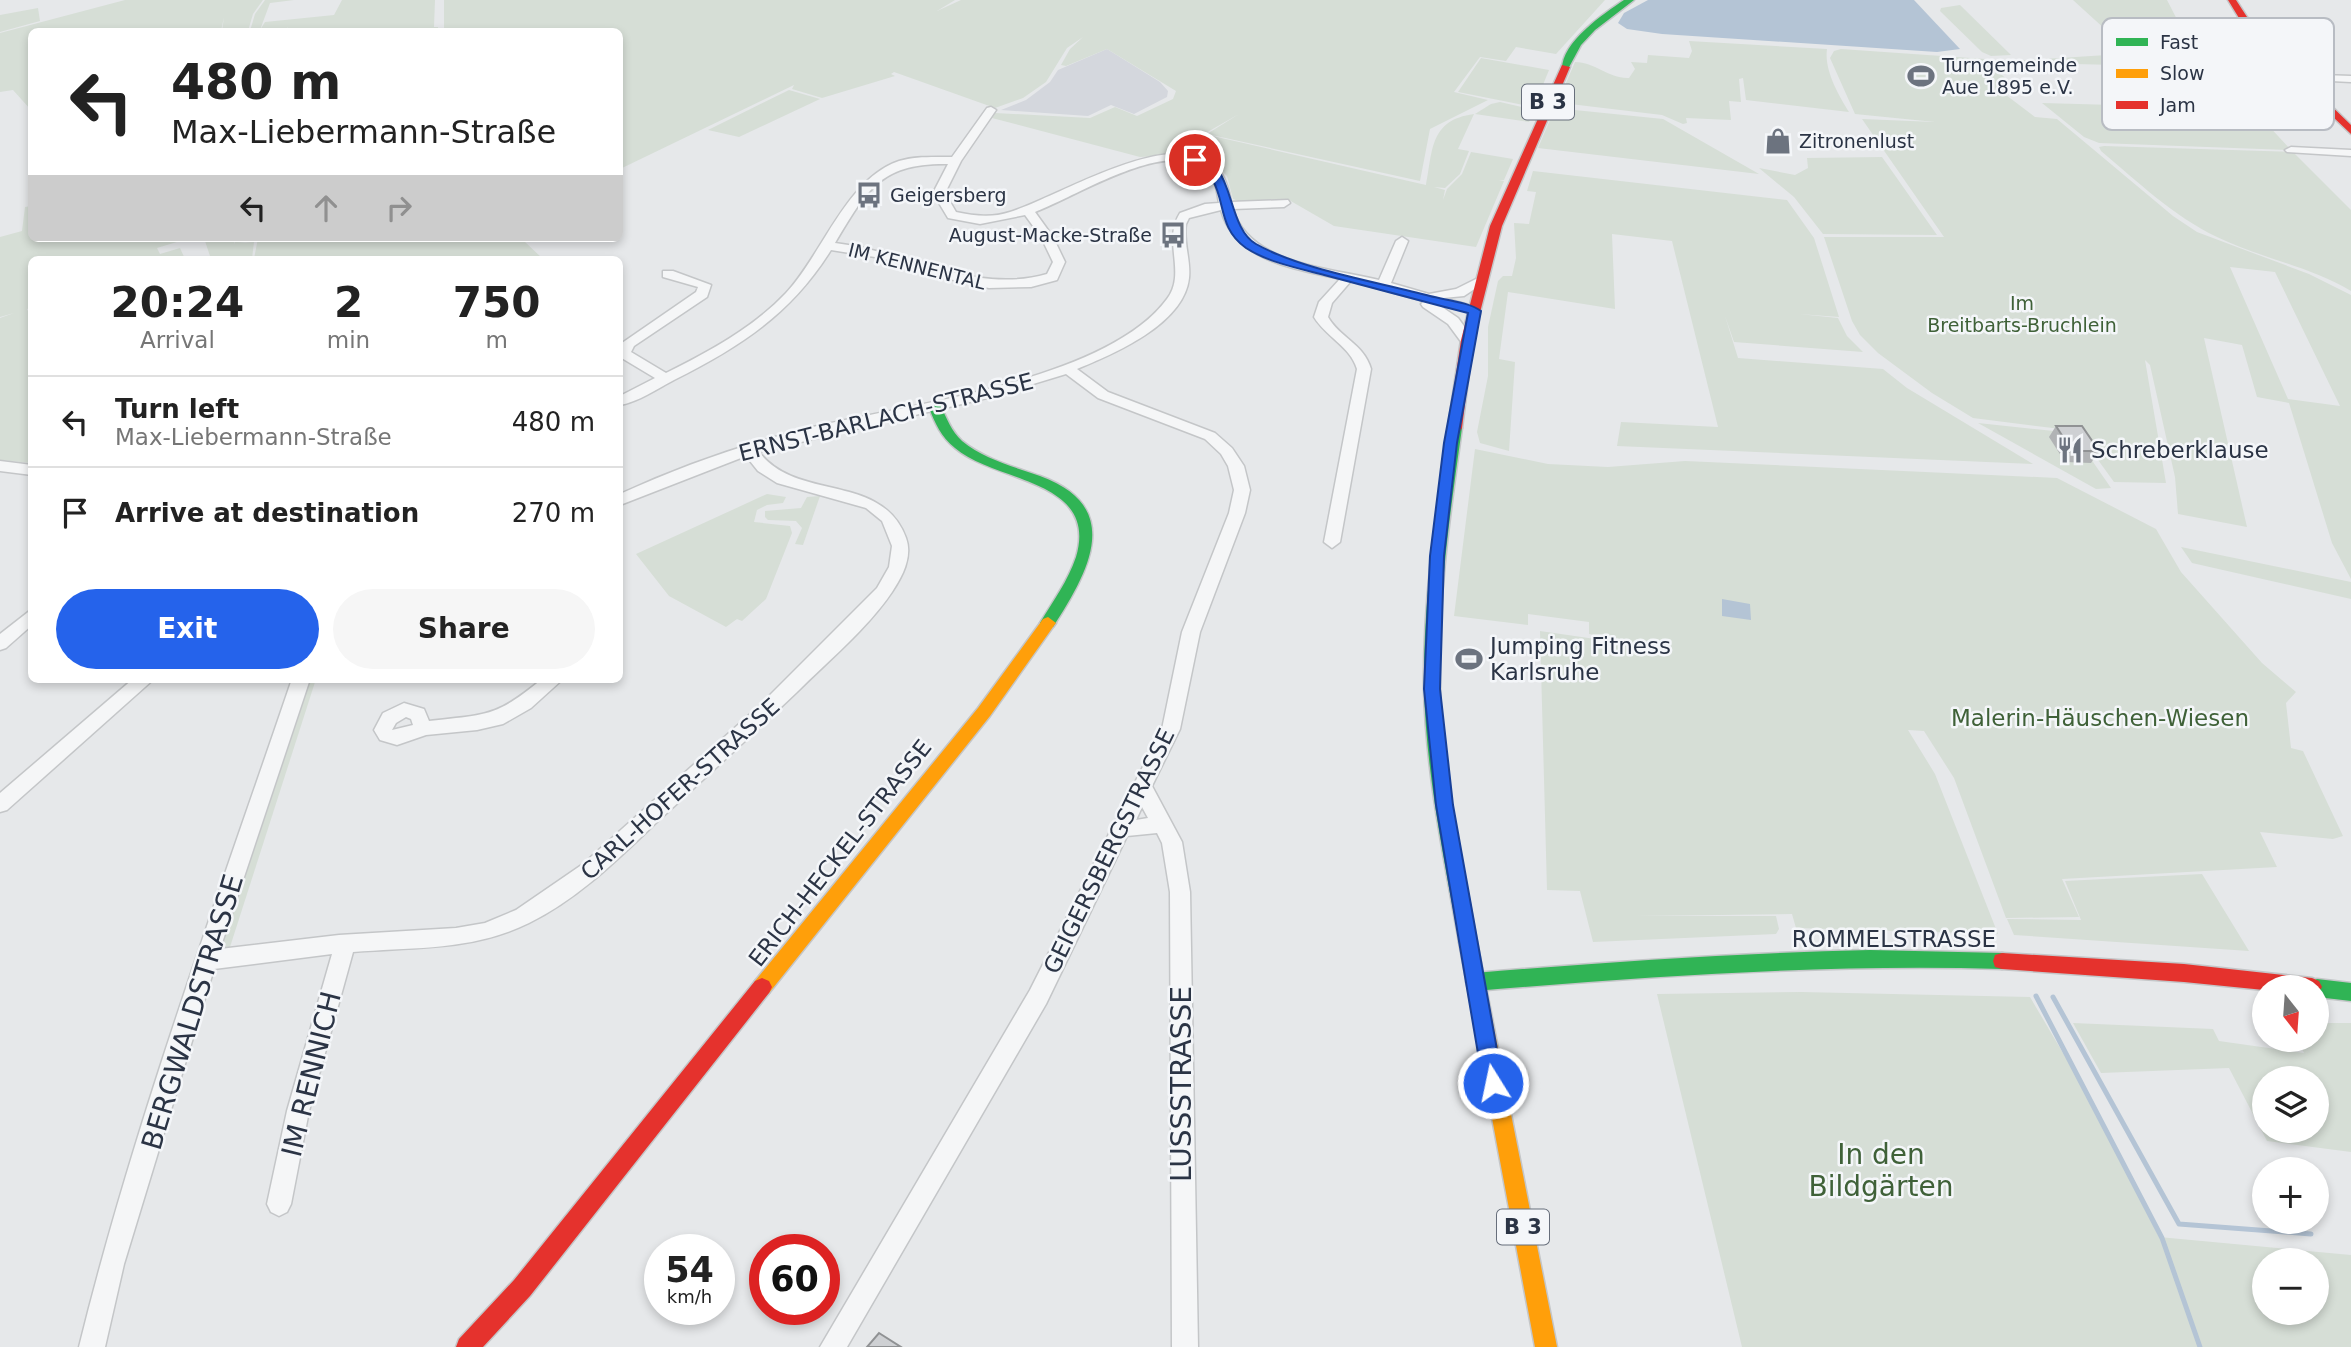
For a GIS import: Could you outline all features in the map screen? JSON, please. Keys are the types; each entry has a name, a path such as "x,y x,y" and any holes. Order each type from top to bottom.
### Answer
{"main road":[{"name":"B 3","path":"1546,1347 1475,982 1443,792 1432,689 1437,556 1467,340 1496,226 1568,55 1584,33 1630,0"},
{"path":"2232,0 2243,18"},
{"path":"2334,115 2351,131"},
{"name":"ERICH-HECKEL-STRASSE","path":"467,1347 522,1288 954,747 1026,654 1072,581 1088,534 1083,513 1075,500 1054,487 992,466 966,451 952,438 938,418 935,408"},
{"name":"ROMMELSTRASSE","path":"1475,982 1662,966 1910,959 2132,967 2252,980"},
{"name":"ROMMELSTRASSE","path":"2329,989 2351,992"}],"street":[{"path":"991,110 955,161 939,193 952,215 979,221 1009,217 1130,163 1165,157 1185,158 1209,167 1222,184 1233,229 1251,246 1297,264 1475,311"},
{"path":"2291,150 2351,153"},
{"path":"623,400 666,379 765,319 790,297 859,201 886,171 915,161 955,161"},
{"path":"1226,207 1284,203"},
{"name":"ERNST-BARLACH-STRASSE","path":"623,499 686,471 749,449 848,424 935,408 1001,391 1068,369 1132,338 1158,317 1180,285 1183,264 1179,222 1200,209 1226,207"},
{"name":"IM KENNENTAL","path":"829,246 888,257 958,280 1015,287 1052,277 1059,262 1047,237 1028,210"},
{"path":"1384,285 1402,241"},
{"path":"666,379 623,353 629,343 702,294 705,285 668,274"},
{"path":"1332,542 1364,369 1357,351 1329,330 1321,317 1326,302 1349,276"},
{"path":"1411,293 1448,295 1482,280"},
{"path":"1411,293 1453,321 1467,340"},
{"name":"GEIGERSBERGSTRASSE","path":"833,1347 1038,997 1171,729 1191,632 1206,587 1231,535 1242,490 1236,466 1227,451 1210,436 1103,395 1068,369"},
{"name":"CARL-HOFER-STRASSE","path":"206,961 345,944 464,936 497,928 538,909 574,884 758,721 883,592 900,561 901,550 892,524 886,517 857,498 805,488 774,477 760,466 749,449"},
{"path":"0,466 28,470"},
{"path":"0,644 28,619"},
{"path":"0,804 140,683"},
{"name":"BERGWALDSTRASSE","path":"92,1347 112,1264 206,961 300,683"},
{"path":"423,728 442,728 493,719 519,706 549,683"},
{"name":"LUSSSTRASSE","path":"1143,787 1172,842 1180,892 1185,1347"},
{"path":"1122,829 1161,825"},
{"name":"IM RENNICH","path":"279,1204 298,1111 345,944"}],"shaded area":[{"path":"1107,49 1160,82 1168,91 1167,97 1134,114 1111,105 1088,116 1001,110 1026,100 1050,82 1058,70"}],"green space":[{"path":"125,0 263,0 253,14 249,28 222,28 224,17 222,28 28,28 28,107 13,90 0,92 0,33"},
{"path":"265,0 294,0 270,3 261,28 251,28 255,14"},
{"path":"342,0 435,0 434,27 438,28 288,28 261,28 265,22 334,15"},
{"path":"444,0 955,0 937,11 961,0 1605,0 1556,54 1516,47 1506,61 1480,57 1454,92 1488,100 1430,129 1420,181 1207,134 1239,114 1204,134 1426,185 1432,149 1441,130 1459,117 1474,114 1458,149 1469,151 1460,174 1445,188 1434,187 1445,190 1443,200 1447,189 1462,174 1471,152 1513,159 1504,180 1499,180 1504,181 1476,247 1334,226 1289,200 1244,203 1233,199 1227,176 1212,161 1192,154 1140,157 992,118 995,113 1090,118 1115,107 1137,116 1173,99 1176,91 1107,49 1066,66 1061,65 1070,49 1083,37 1067,48 1046,82 1023,98 995,108 894,72 891,74 895,76 822,98 792,89 794,85 623,168 623,28 444,28"},
{"path":"2073,0 2167,0 2176,18 2102,18 2102,26"},
{"path":"1960,5 2011,55 1991,56 1982,52 1940,11 1941,8"},
{"path":"38,8 40,21 0,32 0,15"},
{"path":"1689,41 1827,49 1830,73 1849,112 1746,100 1743,78 1739,79 1741,102 1729,101 1731,120 1686,118 1687,123 1683,124 1662,115 1570,104 1559,99 1575,62 1629,78 1635,69 1631,62 1647,63 1648,55 1689,58 1692,51"},
{"name":"Im Breitbarts-Bruchlein","path":"1841,49 1985,59 2020,92 2006,95 2035,117 2057,119 2173,216 2197,232 2309,274 2351,295 2351,579 2332,543 2289,403 2257,397 2242,345 2204,338 2247,527 2178,514 2175,477 2150,365 2145,360 2166,483 2114,482 2077,431 1973,418 1932,393 1878,353 1860,335 1852,321 1824,237 1944,237 1862,119 1935,122 1855,114 1830,58 1834,51","holes":["2230,267 2275,272 2340,406 2288,399"]},
{"path":"2102,55 2102,65 1996,62"},
{"path":"1481,58 1549,70 1534,107 1458,92"},
{"path":"789,90 820,99 739,137 708,130"},
{"path":"1500,102 1535,110 1529,122 1475,114"},
{"path":"2042,103 2102,105 2102,130 2272,130 2291,150 2099,143 2084,137"},
{"path":"1555,108 1663,119 1759,174 1538,148"},
{"path":"2099,147 2293,152 2351,210 2351,291 2335,282 2233,244 2201,229 2170,208 2101,151"},
{"path":"1882,157 1937,235 1823,234 1794,197 1759,168 1795,175 1808,168 1807,158"},
{"path":"1533,171 1787,200 1814,238 1839,317 1799,314 1838,318 1847,336 1863,352 1734,342 1725,316 1738,358 1883,369 1907,388 2033,464 1617,446 1621,422 1718,427 1672,241 1612,234 1615,309 1508,292 1499,359 1515,362 1509,451 1480,443 1477,432 1488,376 1488,327 1498,281 1503,276 1512,276 1516,258 1514,223 1529,224 1536,192 1527,191"},
{"path":"28,206 28,242 177,242 157,248 160,254 180,248 184,256 28,256 28,463 0,460 0,318 14,313 0,317 0,237 22,231 25,207"},
{"path":"205,242 254,242 252,256 210,256"},
{"path":"257,242 525,242 540,256 255,256"},
{"path":"1978,423 2073,433 2111,488 2096,489"},
{"name":"Malerin-Häuschen-Wiesen","path":"1475,449 1548,464 1608,467 1685,461 2057,478 2156,529 2181,572 2262,663 2296,692 2286,703 2291,748 2303,751 2343,836 2333,839 2260,832 2277,867 2062,879 2079,917 2006,918 1954,778 1924,731 1908,730 1935,774 1998,934 1796,928 1792,914 1636,916 1776,916 1779,929 1776,934 1593,942 1580,891 1547,890 1540,631 1630,644 1631,641 1589,634 1589,622 1528,614 1528,625 1454,616"},
{"path":"767,494 786,497 783,503 767,505 757,510 754,522 790,526 792,533 766,599 742,621 737,619 726,627 669,596 636,554"},
{"path":"820,496 803,545 795,544 802,528 796,521 768,520 765,517 765,511 801,508 807,497"},
{"path":"2181,547 2351,582 2351,599 2192,563"},
{"path":"307,683 315,683 230,947 217,949"},
{"path":"2202,874 2249,951 2014,935 2007,919 2081,920 2065,881"},
{"name":"In den Bildgärten","path":"1801,992 2030,997 2083,1087 2159,1237 2276,1248 2252,1248 2252,1325 2329,1325 2329,1253 2351,1255 2351,1347 1742,1347 1657,994"},
{"path":"2073,1023 2213,1029 2219,1041 2252,1046 2252,1052 2304,1053 2329,1052 2329,1023 2351,1023 2351,1152 2282,1143 2329,1143 2329,1066 2252,1066 2252,1112 2229,1068 2101,1073"}],"water":[{"path":"1648,0 1914,0 1960,49 1937,52 1662,34 1627,29 1618,23 1624,13"},
{"path":"1722,599 1750,604 1751,620 1722,616"}],"building":[{"path":"2056,426 2082,426 2099,451 2072,451"},
{"path":"879,1333 901,1347 867,1347"}],"waterway":[{"path":"2036,996 2162,1238 2200,1347"},
{"path":"2053,997 2179,1224 2252,1230"}],"traffic: fast":[{"path":"1565,67 1584,36 1630,0"},
{"path":"935,408 945,430 966,450 990,463 1054,487 1077,504 1085,520 1087,537 1083,555 1068,591 1048,623"},
{"path":"1455,428 1435,590 1432,689 1436,752 1468,942"},
{"path":"1475,982 1804,960 2002,961"},
{"path":"2329,989 2351,992"}],"traffic: slow":[{"path":"762,987 984,712 1048,623"},
{"path":"1468,942 1546,1347"}],"traffic: jam":[{"path":"2232,0 2243,18"},
{"path":"1455,428 1467,340 1496,226 1565,67"},
{"path":"2334,115 2351,131"},
{"path":"2002,961 2184,973 2252,980"},
{"path":"467,1347 522,1288 762,987"}],"place":[{"name":"Turngemeinde Aue 1895 e.V.","path":"1921,76"},
{"name":"Zitronenlust","path":"1778,141"},
{"name":"Geigersberg","path":"869,195"},
{"name":"August-Macke-Straße","path":"1173,235"},
{"name":"Schreberklause","path":"2070,450"},
{"name":"Jumping Fitness Karlsruhe","path":"1469,659"}],"route":[{"path":"1195,160 1205,164 1219,177 1233,229 1251,246 1297,264 1475,311 1467,340 1451,443 1437,556 1432,689 1445,805 1493,1083"}]}
